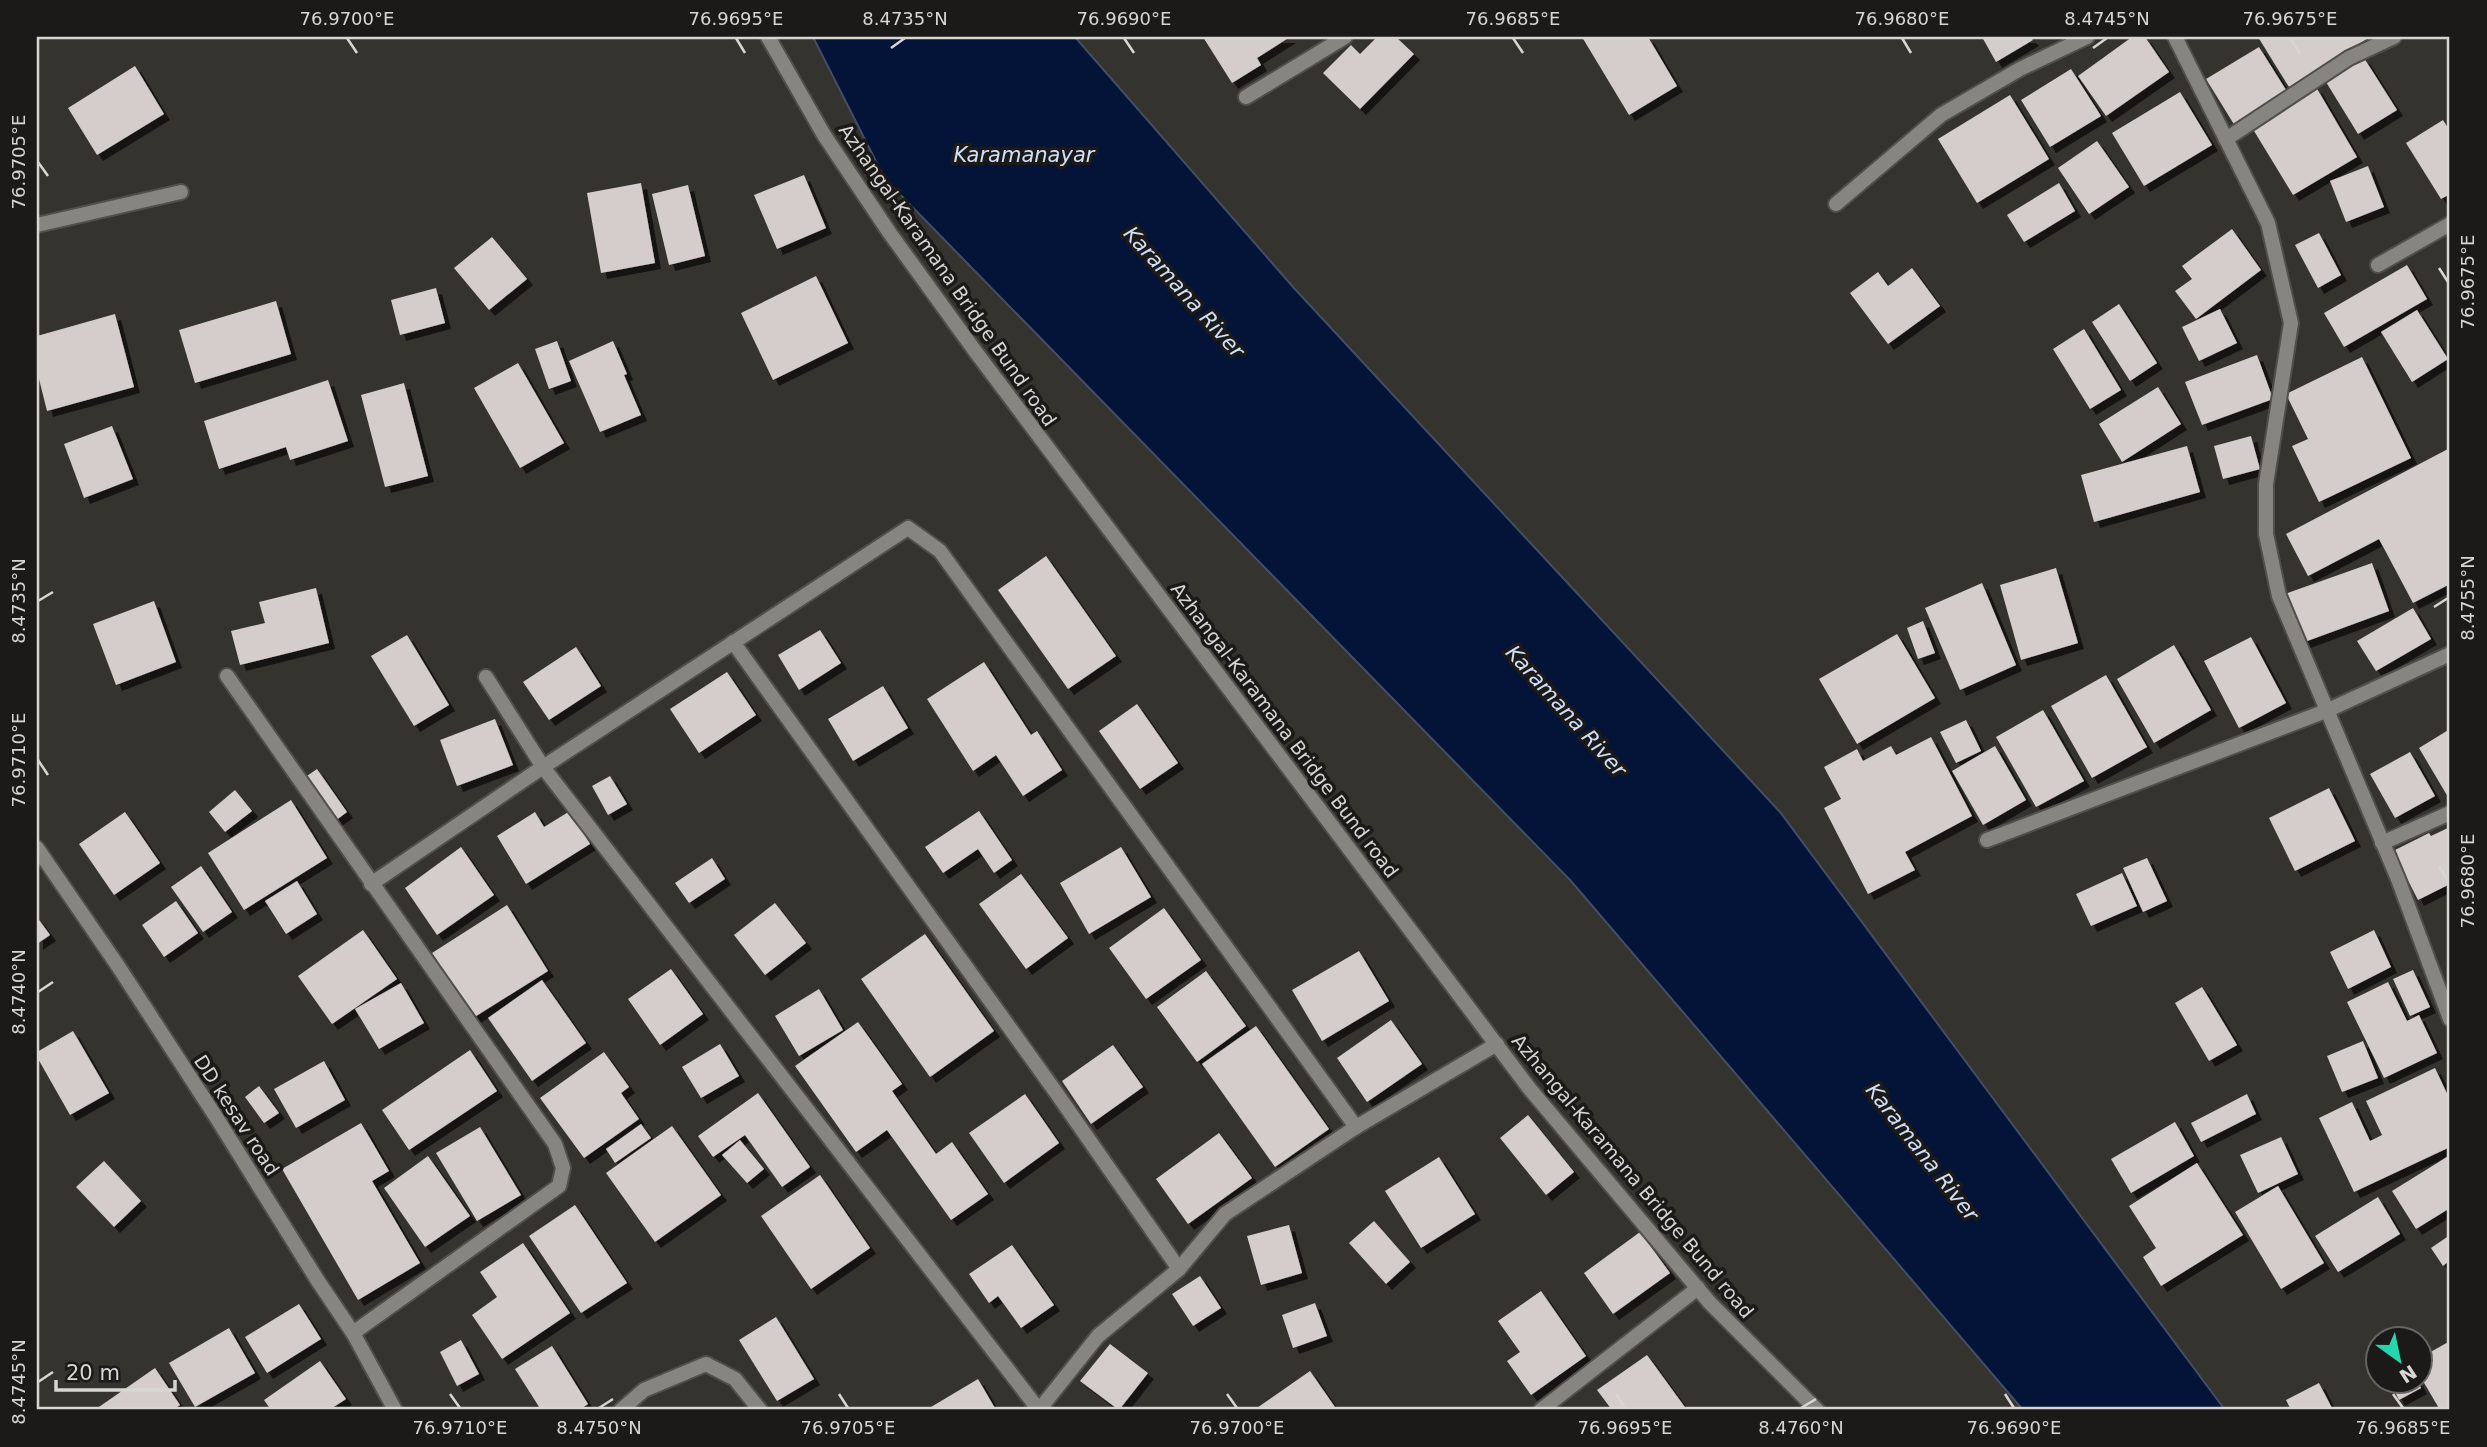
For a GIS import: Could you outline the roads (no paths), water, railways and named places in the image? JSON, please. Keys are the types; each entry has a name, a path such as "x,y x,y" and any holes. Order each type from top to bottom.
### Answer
{"street":[{"name":"Azhangal-Karamana Bridge Bund road","path":"768,37 824,135 959,329 1530,1088 1710,1303 1817,1410"},
{"path":"1245,97 1345,37"},
{"path":"1836,204 1941,115 2020,69 2087,37"},
{"path":"2175,37 2267,223 2291,323 2266,484 2266,534 2279,596 2382,843 2450,1018"},
{"path":"2226,139 2349,58 2394,37"},
{"path":"37,225 181,192"},
{"path":"2378,265 2450,224"},
{"path":"371,884 542,767 908,528 940,551 1356,1127"},
{"path":"733,642 1055,1091 1179,1269"},
{"path":"1987,840 2326,711 2450,654"},
{"path":"227,676 555,1144 563,1168 559,1186 353,1333"},
{"path":"486,677 542,767 1039,1410 1098,1336 1179,1269 1225,1214 1356,1127 1497,1044"},
{"path":"2382,843 2450,813"},
{"name":"DD kesav road","path":"39,856 118,966 353,1333 393,1410"},
{"path":"1541,1410 1698,1288"},
{"path":"621,1410 644,1390 706,1364 735,1379 760,1410"}],"water":[{"name":"Karamanayar","path":"813,37 1075,37 1293,287 1780,812 2225,1410 2023,1410 1571,881 885,179"}],"water label":[{"name":"Karamana River","path":"1184,292"},
{"name":"Karamana River","path":"1566,711"},
{"name":"Karamana River","path":"1922,1152"}]}
